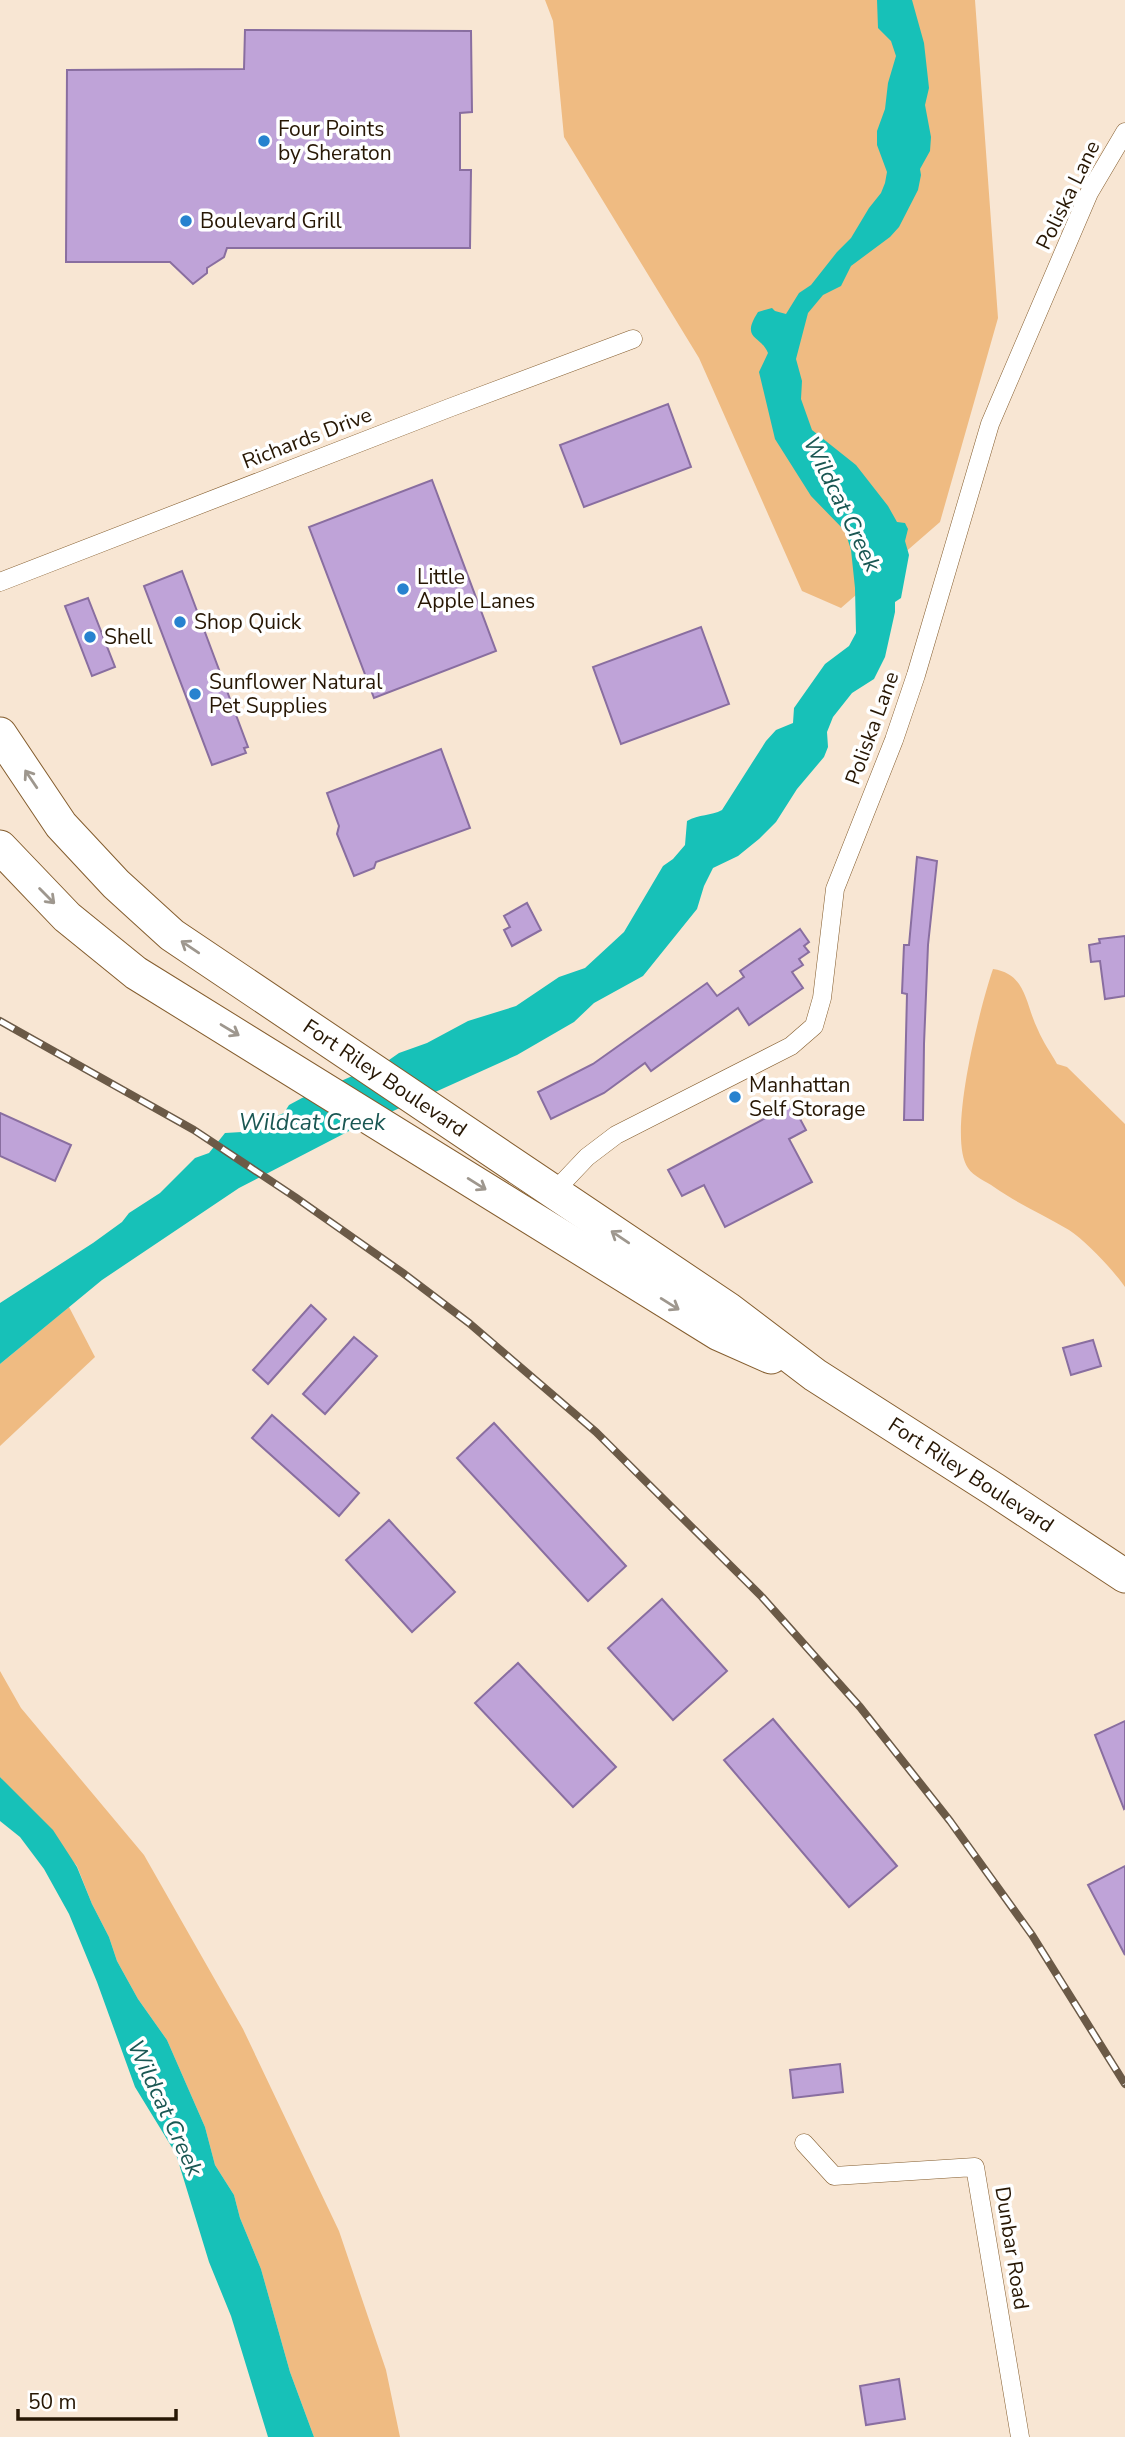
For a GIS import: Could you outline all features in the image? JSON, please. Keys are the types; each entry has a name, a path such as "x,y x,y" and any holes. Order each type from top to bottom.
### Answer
{"highway":[{"name":"Fort Riley Boulevard","path":"0,734 61,825 116,884 172,935 728,1309 815,1375 1125,1576"},
{"name":"Fort Riley Boulevard","path":"0,847 67,916 136,973 719,1334 815,1375"}],"street":[{"name":"Poliska Lane","path":"529,1216 587,1157 616,1135 791,1046 814,1026 822,998 835,888 894,740 916,675 990,424 1089,193 1125,132"},
{"name":"Richards Drive","path":"0,582 436,412 632,340"},
{"name":"Dunbar Road","path":"804,2143 834,2176 975,2167 1020,2437"}],"shaded area":[{"path":"545,0 975,0 998,318 940,522 841,608 802,591 699,358 564,137 553,21"},
{"path":"993,969 1013,977 1019,984 1040,1034 1057,1064 1067,1067 1125,1124 1125,1287 1076,1235 1003,1193 968,1168 962,1152 963,1101 974,1039"},
{"path":"69,1307 95,1357 0,1446 0,1364"},
{"path":"0,1671 21,1708 144,1855 243,2029 339,2231 386,2370 400,2437 314,2437 290,2372 261,2269 240,2218 234,2195 215,2165 205,2127 167,2040 138,1999 117,1961 77,1866 0,1777"}],"water":[{"path":"877,0 912,0 924,43 929,88 925,105 931,137 930,151 920,169 918,190 899,227 851,266 841,286 823,295 808,313 796,359 802,381 801,399 812,430 856,465 897,522 905,523 908,529 905,541 909,555 901,598 895,602 885,657 874,679 852,693 833,717 827,732 828,747 824,757 797,789 776,822 759,839 738,856 713,868 697,909 643,976 594,1003 574,1022 517,1055 351,1130 239,1188 102,1280 0,1364 0,1303 122,1222 129,1213 160,1193 195,1158 209,1153 225,1133 242,1132 265,1124 267,1120 284,1113 289,1105 302,1098 389,1060 399,1053 427,1043 468,1021 516,1006 559,977 585,968 624,932 663,866 685,845 687,821 722,810 766,741 776,730 793,723 794,708 825,664 849,646 856,633 851,550 845,531 811,496 775,439 759,372 768,353 751,333 751,328 758,312 772,308 786,314 799,293 811,285 851,238 885,183 887,172 877,145 877,131 885,109 888,83 896,56 891,41 878,28"},
{"name":"Wildcat Creek","path":"0,1777 53,1830 77,1867 117,1961 138,1999 167,2040 205,2127 215,2165 234,2195 240,2218 261,2269 290,2372 314,2437 268,2437 231,2316 209,2262 176,2154 135,2087 69,1914 44,1869 20,1837 0,1821"}],"building":[{"name":"Four Points by Sheraton","path":"245,30 471,31 472,112 460,113 460,170 471,170 470,248 227,248 224,257 207,268 207,273 193,284 170,262 66,262 67,70 244,69"},
{"path":"668,404 691,467 584,507 560,445"},
{"name":"Little Apple Lanes","path":"432,480 496,651 374,698 309,527"},
{"path":"182,571 248,747 244,748 246,753 212,765 144,586"},
{"name":"Shell","path":"88,598 115,667 92,676 65,606"},
{"path":"701,627 729,704 621,744 593,667"},
{"path":"441,749 470,828 376,862 374,868 354,876 337,834 339,826 327,793"},
{"path":"917,857 937,861 928,945 923,1120 904,1120 907,994 902,993 904,945 909,945"},
{"path":"527,903 541,930 512,946 504,930 510,927 504,916"},
{"path":"800,929 809,942 804,946 809,952 799,959 803,965 792,972 803,988 749,1025 738,1008 651,1071 645,1063 604,1093 551,1119 538,1092 593,1064 707,983 717,996 744,977 740,971"},
{"path":"1125,936 1125,996 1105,999 1100,961 1091,962 1089,945 1100,943 1099,939"},
{"path":"792,1104 806,1130 789,1139 812,1182 725,1227 704,1185 682,1196 668,1170"},
{"path":"0,1113 71,1145 55,1181 0,1156"},
{"path":"311,1305 326,1319 268,1384 253,1370"},
{"path":"354,1337 377,1356 325,1414 303,1394"},
{"path":"1093,1340 1101,1366 1071,1375 1063,1348"},
{"path":"272,1415 359,1493 339,1516 252,1438"},
{"path":"494,1423 626,1566 588,1601 457,1458"},
{"path":"389,1520 455,1592 412,1632 346,1560"},
{"path":"662,1599 727,1671 673,1720 608,1648"},
{"path":"518,1663 616,1767 573,1807 475,1703"},
{"path":"773,1719 897,1866 849,1907 724,1760"},
{"path":"1125,1721 1125,1808 1124,1809 1095,1735"},
{"path":"1125,1866 1125,1955 1088,1885"},
{"path":"840,2064 843,2092 793,2098 790,2070"},
{"path":"899,2379 905,2419 866,2425 860,2386"}],"railway":[{"path":"0,1021 194,1130 295,1197 469,1323 596,1432 762,1597 860,1707 950,1821 1032,1935 1125,2084"}],"place":[{"name":"Four Points by Sheraton","path":"264,141"},
{"name":"Boulevard Grill","path":"186,221"},
{"name":"Little Apple Lanes","path":"403,589"},
{"name":"Shop Quick","path":"180,622"},
{"name":"Shell","path":"90,637"},
{"name":"Sunflower Natural Pet Supplies","path":"195,694"},
{"name":"Manhattan Self Storage","path":"735,1097"}]}
